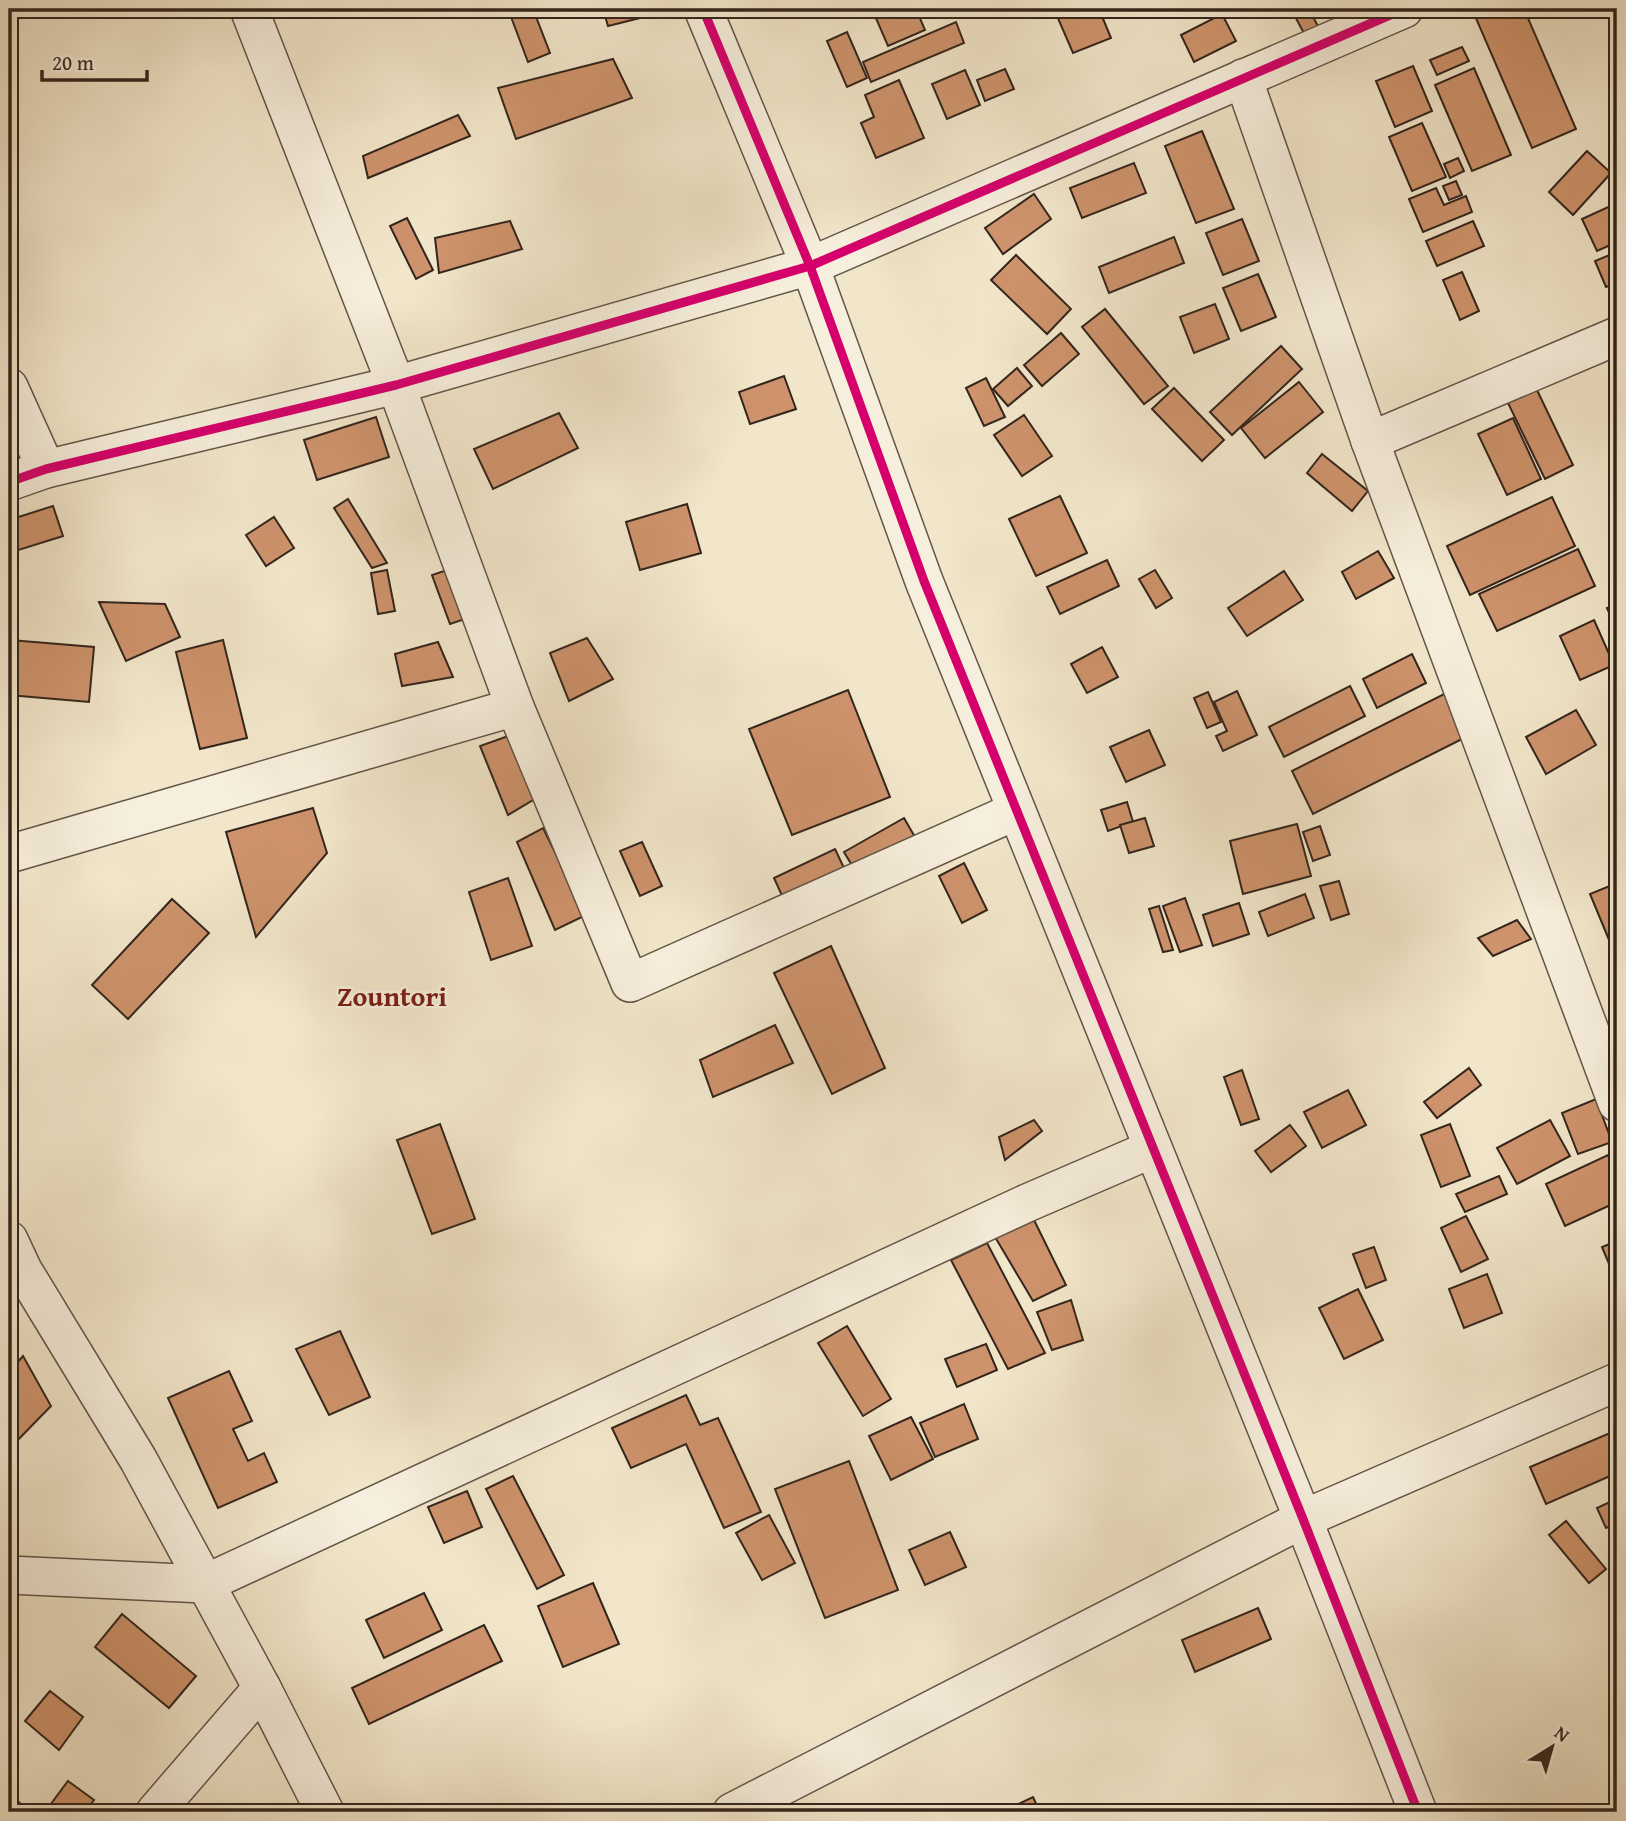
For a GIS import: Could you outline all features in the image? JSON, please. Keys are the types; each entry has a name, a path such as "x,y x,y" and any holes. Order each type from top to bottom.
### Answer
{"street":[{"path":"249,9 396,384 515,707 629,984 1016,811"},
{"path":"703,9 810,266 923,581 1303,1519 1418,1812"},
{"path":"9,482 46,470 396,384 810,266 1404,9"},
{"path":"1243,78 1370,441 1617,1103"},
{"path":"1370,441 1617,336"},
{"path":"9,387 46,470"},
{"path":"9,855 515,707"},
{"path":"9,1575 205,1584 988,1220 1152,1149"},
{"path":"13,1258 138,1459 262,1688 325,1812"},
{"path":"732,1812 1303,1519 1617,1382"},
{"path":"155,1812 262,1688"}],"building":[{"path":"508,9 533,9 550,53 528,62"},
{"path":"603,9 641,9 644,17 608,26"},
{"path":"872,9 916,9 925,30 888,46"},
{"path":"1054,9 1099,9 1111,38 1073,53"},
{"path":"1291,9 1309,9 1320,30 1306,37"},
{"path":"1472,9 1524,9 1576,129 1532,148"},
{"path":"1222,14 1236,41 1194,62 1181,35"},
{"path":"956,22 964,43 871,82 863,62"},
{"path":"847,32 867,78 847,87 827,41"},
{"path":"1462,47 1469,61 1437,75 1430,60"},
{"path":"613,59 632,98 516,139 498,88"},
{"path":"1413,66 1432,111 1395,127 1376,81"},
{"path":"1474,68 1511,155 1472,171 1435,85"},
{"path":"1005,69 1014,89 985,101 977,80"},
{"path":"965,70 980,105 947,119 932,84"},
{"path":"899,80 924,138 876,158 861,123 874,117 865,95"},
{"path":"458,115 470,136 368,178 363,156"},
{"path":"1422,123 1446,177 1412,191 1389,137"},
{"path":"1202,131 1234,209 1196,223 1165,146"},
{"path":"1587,151 1611,173 1573,215 1549,192"},
{"path":"1458,158 1464,171 1450,178 1444,164"},
{"path":"1134,163 1146,193 1082,218 1070,188"},
{"path":"1456,181 1462,195 1449,200 1443,186"},
{"path":"1436,188 1444,205 1466,196 1472,212 1423,232 1409,199"},
{"path":"1034,194 1051,219 1003,254 985,228"},
{"path":"1617,203 1617,242 1597,251 1582,219"},
{"path":"407,218 433,270 416,279 390,226"},
{"path":"1242,219 1259,261 1223,275 1206,233"},
{"path":"510,221 522,249 439,273 435,238"},
{"path":"1473,221 1484,246 1437,266 1426,241"},
{"path":"1174,237 1184,263 1109,293 1099,267"},
{"path":"1617,252 1617,283 1606,287 1595,261"},
{"path":"1016,255 1071,309 1047,334 991,280"},
{"path":"1462,272 1479,311 1460,320 1443,280"},
{"path":"1258,274 1276,317 1241,331 1223,288"},
{"path":"1215,304 1229,339 1194,353 1180,317"},
{"path":"1105,309 1168,386 1144,404 1082,327"},
{"path":"1061,333 1079,354 1042,386 1024,365"},
{"path":"1281,346 1302,369 1232,435 1210,412"},
{"path":"1017,368 1032,386 1008,406 993,389"},
{"path":"784,376 796,409 750,424 739,392"},
{"path":"986,378 1005,417 984,426 966,388"},
{"path":"1299,382 1323,412 1265,458 1241,428"},
{"path":"1174,388 1224,440 1202,461 1152,409"},
{"path":"1536,388 1573,465 1545,479 1507,401"},
{"path":"559,413 578,448 493,489 474,449"},
{"path":"1024,415 1052,456 1022,476 994,435"},
{"path":"376,417 389,457 317,480 304,440"},
{"path":"1513,418 1541,479 1507,495 1478,434"},
{"path":"1322,454 1368,491 1352,511 1307,473"},
{"path":"1060,496 1087,553 1036,576 1009,519"},
{"path":"1552,497 1575,546 1470,595 1447,546"},
{"path":"348,499 387,563 372,568 334,508"},
{"path":"687,504 701,553 640,570 626,522"},
{"path":"53,506 63,536 9,553 9,520"},
{"path":"274,517 294,548 266,566 246,535"},
{"path":"1578,549 1595,586 1497,631 1479,594"},
{"path":"1378,551 1394,578 1356,599 1342,572"},
{"path":"1107,560 1119,586 1060,614 1047,587"},
{"path":"450,569 468,618 450,624 432,575"},
{"path":"387,570 395,611 378,614 371,573"},
{"path":"1155,570 1172,598 1156,608 1139,579"},
{"path":"1284,571 1303,600 1247,636 1228,608"},
{"path":"99,602 165,604 180,637 126,661"},
{"path":"1617,604 1617,631 1607,608"},
{"path":"1594,620 1614,665 1580,680 1560,636"},
{"path":"587,638 613,679 569,701 550,653"},
{"path":"10,640 94,647 89,702 9,695"},
{"path":"223,640 247,738 200,749 176,652"},
{"path":"438,642 453,677 402,686 395,654"},
{"path":"1102,647 1118,677 1087,693 1071,664"},
{"path":"1412,654 1426,683 1377,708 1363,679"},
{"path":"1350,686 1365,716 1284,757 1269,727"},
{"path":"848,690 890,797 792,835 749,729"},
{"path":"1237,691 1257,735 1223,751 1216,736 1227,731 1214,702"},
{"path":"1208,692 1221,722 1207,728 1194,698"},
{"path":"1446,693 1468,736 1313,814 1292,771"},
{"path":"1576,710 1596,745 1546,774 1526,737"},
{"path":"1149,730 1165,765 1126,782 1110,747"},
{"path":"511,735 538,797 508,815 480,746"},
{"path":"1127,802 1133,822 1108,831 1101,810"},
{"path":"313,808 327,853 256,937 226,832"},
{"path":"904,818 919,844 859,877 844,852"},
{"path":"1145,818 1154,846 1129,853 1120,825"},
{"path":"1297,824 1311,876 1243,894 1230,841"},
{"path":"1320,826 1330,855 1313,861 1303,832"},
{"path":"543,828 586,915 555,930 517,842"},
{"path":"642,842 662,886 640,896 620,851"},
{"path":"835,849 844,868 783,898 774,878"},
{"path":"964,863 987,910 962,923 939,876"},
{"path":"508,878 532,946 491,960 469,892"},
{"path":"1339,881 1349,914 1331,920 1320,886"},
{"path":"1617,883 1617,959 1590,894"},
{"path":"1305,894 1314,918 1268,936 1259,912"},
{"path":"1185,898 1202,945 1180,952 1163,906"},
{"path":"172,899 209,933 128,1019 92,985"},
{"path":"1239,903 1249,934 1213,946 1203,915"},
{"path":"1159,906 1173,950 1163,952 1149,909"},
{"path":"1517,920 1531,939 1493,956 1478,938"},
{"path":"831,946 885,1068 832,1094 774,973"},
{"path":"775,1025 793,1063 713,1097 700,1060"},
{"path":"1469,1068 1481,1085 1437,1118 1424,1102"},
{"path":"1242,1070 1259,1119 1241,1125 1224,1077"},
{"path":"1348,1090 1366,1125 1322,1148 1304,1112"},
{"path":"1596,1099 1612,1142 1578,1154 1562,1113"},
{"path":"1034,1120 1042,1131 1005,1160 999,1137"},
{"path":"1550,1120 1570,1156 1517,1184 1497,1148"},
{"path":"440,1124 475,1219 432,1234 397,1140"},
{"path":"1450,1124 1470,1176 1441,1187 1421,1135"},
{"path":"1290,1125 1306,1146 1271,1172 1255,1151"},
{"path":"1608,1155 1617,1176 1617,1202 1565,1226 1546,1184"},
{"path":"1499,1176 1507,1194 1465,1212 1456,1194"},
{"path":"1466,1216 1488,1259 1461,1272 1441,1228"},
{"path":"1033,1218 1066,1285 1033,1301 995,1237"},
{"path":"1617,1241 1617,1269 1612,1271 1602,1247"},
{"path":"987,1243 1045,1353 1008,1369 951,1260"},
{"path":"1374,1247 1386,1280 1366,1288 1353,1254"},
{"path":"1487,1274 1502,1313 1464,1328 1449,1289"},
{"path":"1358,1289 1383,1340 1344,1359 1319,1308"},
{"path":"1071,1300 1083,1340 1052,1350 1037,1312"},
{"path":"847,1326 891,1399 863,1416 818,1343"},
{"path":"340,1331 370,1397 329,1415 296,1349"},
{"path":"986,1344 997,1370 957,1387 945,1359"},
{"path":"23,1356 51,1406 9,1449 9,1372"},
{"path":"229,1371 252,1421 233,1429 248,1461 264,1453 277,1482 218,1508 168,1398"},
{"path":"686,1395 700,1425 718,1418 761,1512 724,1528 686,1444 631,1468 612,1428"},
{"path":"964,1404 978,1439 935,1457 920,1423"},
{"path":"911,1417 933,1459 891,1480 869,1436"},
{"path":"1610,1433 1617,1449 1617,1473 1546,1504 1530,1467"},
{"path":"849,1461 898,1590 825,1618 775,1489"},
{"path":"513,1476 564,1575 537,1589 486,1489"},
{"path":"467,1491 482,1527 444,1543 428,1507"},
{"path":"1614,1500 1617,1523 1606,1528 1597,1508"},
{"path":"769,1515 795,1563 762,1580 736,1533"},
{"path":"1566,1521 1606,1569 1589,1583 1549,1535"},
{"path":"950,1532 966,1567 925,1585 909,1550"},
{"path":"593,1583 619,1644 563,1667 538,1606"},
{"path":"424,1593 442,1630 384,1658 366,1620"},
{"path":"1258,1608 1271,1639 1195,1672 1182,1640"},
{"path":"122,1614 196,1676 169,1708 95,1647"},
{"path":"484,1625 502,1661 369,1724 352,1688"},
{"path":"50,1691 83,1717 59,1750 25,1721"},
{"path":"1617,1715 1617,1736 1610,1718"},
{"path":"68,1781 94,1800 85,1812 45,1812"},
{"path":"9,1793 22,1805 16,1812 9,1812"},
{"path":"1033,1797 1040,1812 1004,1812 1004,1811"}],"cycle path":[{"path":"703,9 810,266 924,581 1303,1519 1418,1812"},
{"path":"9,482 46,469 396,385 810,266 1404,9"}],"district":[{"name":"Zountori","path":"392,996"}]}
